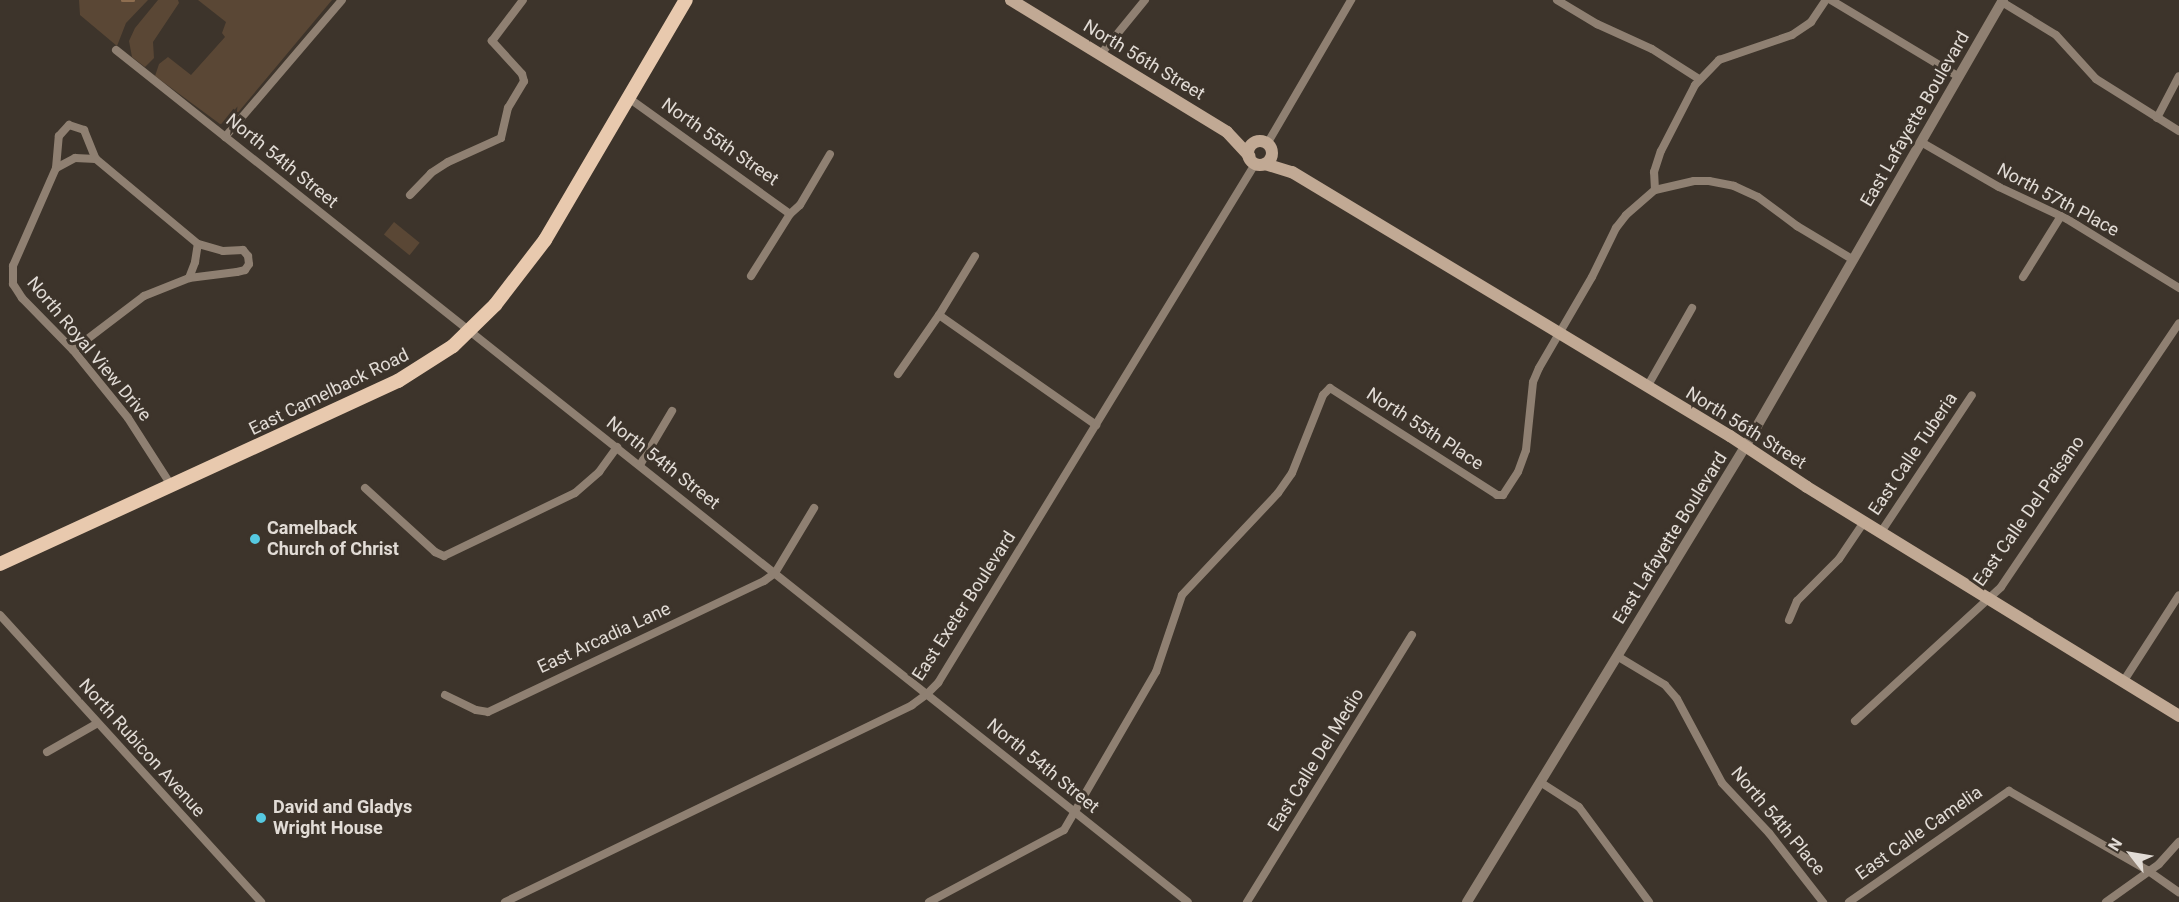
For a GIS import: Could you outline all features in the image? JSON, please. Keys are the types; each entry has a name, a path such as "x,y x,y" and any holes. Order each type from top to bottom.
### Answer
{"main road":[{"name":"East Camelback Road","path":"0,564 398,381 439,356 470,331 508,290 545,240 630,99 686,0"},
{"name":"North 56th Street","path":"1011,0 1227,132 1266,145 1292,172"},
{"name":"North 56th Street","path":"1227,132 1256,161 1292,172 1745,447 2179,716"},
{"path":"1252,145 1266,145 1271,158 1256,161 1252,145"}],"street":[{"path":"225,137 342,0"},
{"path":"410,195 431,173 448,162 501,138 508,108 524,81 522,74 492,41 523,0"},
{"path":"1100,55 1145,0"},
{"path":"1266,145 1351,0"},
{"path":"1557,0 1597,24 1652,49 1699,79"},
{"path":"1655,190 1654,172 1660,151 1699,79 1719,60 1792,35 1811,22 1826,0"},
{"path":"1831,0 1959,77"},
{"path":"2002,1 2056,35 2096,79 2179,131"},
{"name":"East Lafayette Boulevard","path":"1467,902 1745,447 2002,1"},
{"name":"North 54th Street","path":"116,50 1188,902"},
{"path":"2157,118 2179,76"},
{"name":"North 55th Street","path":"630,99 790,214"},
{"name":"North Royal View Drive","path":"96,159 84,130 69,125 59,136 56,168 13,266 13,284 22,298 73,350 128,418 171,485"},
{"name":"North 57th Place","path":"1921,142 1994,185 2061,216 2179,288"},
{"path":"751,276 790,214 800,206 830,154"},
{"path":"56,168 75,158 96,159 198,244 223,251 243,250 249,256 249,264 245,270 237,273 189,278 144,296 73,350"},
{"name":"East Exeter Boulevard","path":"505,902 902,710 927,694 938,683 1256,161"},
{"path":"1558,333 1592,277 1616,228 1626,215 1655,190 1694,181 1709,181 1734,186 1758,197 1797,226 1852,259"},
{"path":"2023,277 2061,216"},
{"path":"189,278 198,244"},
{"path":"898,374 939,315 975,256"},
{"path":"1647,387 1692,308"},
{"path":"939,315 1096,425"},
{"name":"East Calle Del Paisano","path":"1855,721 2001,587 2179,323"},
{"name":"North 55th Place","path":"1073,812 1156,672 1182,595 1278,493 1292,473 1323,395 1330,388 1497,495 1503,495 1518,472 1526,450 1533,382 1558,333"},
{"name":"East Calle Tuberia","path":"1881,532 1972,395"},
{"path":"640,465 672,411"},
{"path":"365,488 441,556 575,493 599,472 617,447"},
{"path":"775,573 814,508"},
{"name":"East Calle Tuberia","path":"1789,620 1797,601 1839,558 1864,522"},
{"name":"East Arcadia Lane","path":"445,695 476,710 488,712 775,573"},
{"path":"2123,682 2179,595"},
{"name":"North Rubicon Avenue","path":"0,615 96,724 261,902"},
{"name":"East Calle Del Medio","path":"1247,902 1412,635"},
{"name":"North 54th Place","path":"1617,656 1665,685 1677,699 1722,783 1769,832 1823,902"},
{"path":"47,752 96,724"},
{"path":"1540,782 1579,807 1649,902"},
{"name":"East Calle Camelia","path":"1849,902 2008,791 2147,870"},
{"path":"929,902 1064,830 1073,812"},
{"path":"2106,902 2147,870 2159,864 2179,842"},
{"path":"2147,870 2179,892"}],"shaded area":[{"path":"79,0 148,0 126,23 117,46 80,15"},
{"path":"158,0 178,0 179,3 153,42 154,58 145,67 132,57 129,41 135,28"},
{"path":"198,0 332,0 230,122 220,124 155,76 159,64 168,57 191,75 225,37 222,33 226,22"},
{"path":"394,222 420,243 410,255 384,234"}],"waterway":[{"path":"122,0 133,0"}],"place":[{"name":"Camelback Church of Christ","path":"255,539"},
{"name":"David and Gladys Wright House","path":"261,818"}]}
